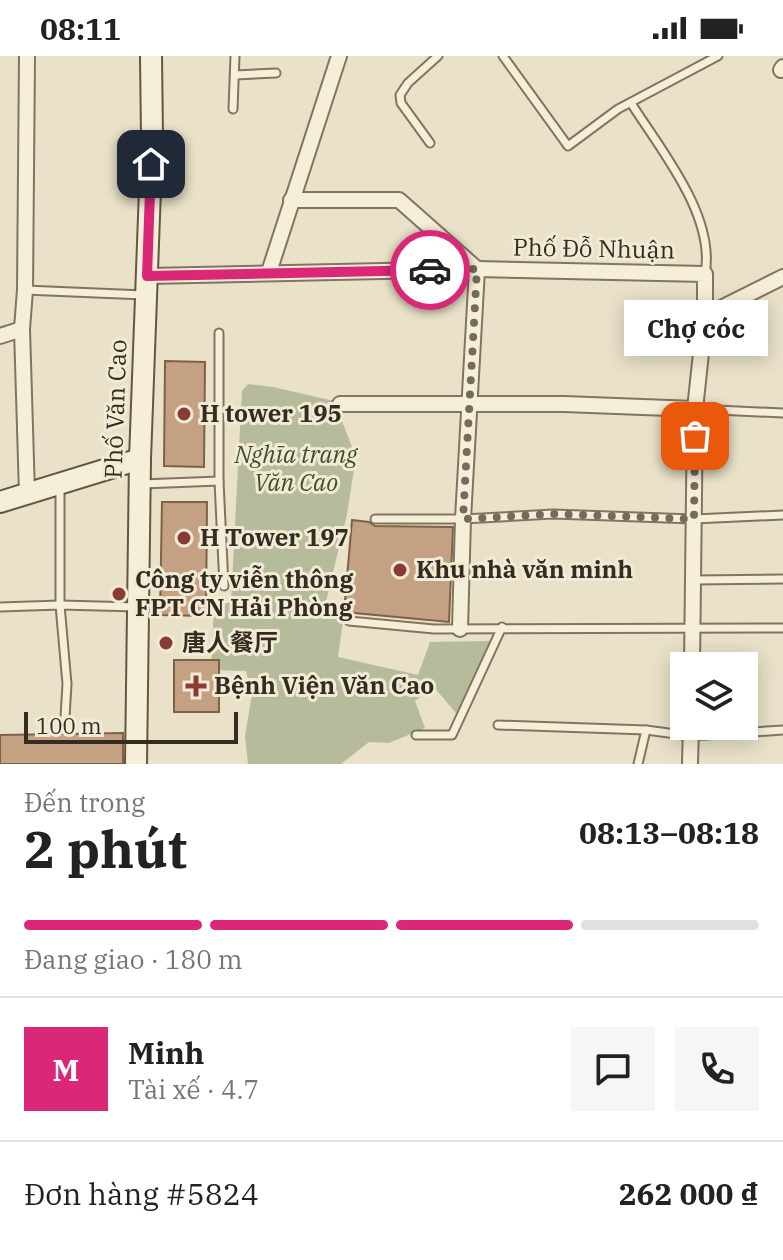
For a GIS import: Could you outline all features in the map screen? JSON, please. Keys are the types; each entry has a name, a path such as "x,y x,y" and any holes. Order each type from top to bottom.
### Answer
{"street":[{"path":"27,56 22,329 27,494"},
{"name":"Phố Văn Cao","path":"136,764 140,459 152,136 151,56"},
{"path":"269,272 339,56"},
{"path":"291,200 399,200 477,269 460,629"},
{"name":"Phố Đỗ Nhuận","path":"146,286 269,272 477,269 705,274"},
{"path":"692,652 695,409 705,316 705,274"},
{"path":"705,316 783,277"},
{"path":"0,336 22,329"},
{"path":"340,404 470,402 695,409"},
{"path":"0,502 140,459"},
{"path":"690,764 691,740"}],"lane":[{"path":"233,109 235,56"},
{"path":"430,143 401,103 400,95 408,83 438,56"},
{"path":"503,56 568,146 618,109 718,56"},
{"path":"235,75 276,73"},
{"path":"631,103 678,177 697,214 706,250 705,274"},
{"path":"25,290 146,286"},
{"path":"219,333 219,481 224,586"},
{"path":"695,409 783,413"},
{"path":"140,484 219,481"},
{"path":"60,483 60,605 67,684 65,717"},
{"path":"375,519 463,519 553,514 694,519 783,515"},
{"path":"693,580 783,579"},
{"path":"0,607 138,607"},
{"path":"349,621 423,629 783,628"},
{"path":"416,735 452,735 502,627"},
{"path":"498,725 670,731"},
{"path":"638,764 646,730"},
{"path":"758,730 783,730"}],"green space":[{"name":"Nghĩa trang Văn Cao","path":"248,384 334,401 356,457 347,514 324,610 343,621 338,657 418,675 430,642 491,641 456,713 433,686 415,701 425,728 389,743 369,742 341,764 248,764 245,736 252,694 246,671 211,670 214,606 231,602 242,391"}],"building":[{"name":"H tower 195","path":"165,361 205,362 204,467 164,466"},
{"name":"H Tower 197","path":"162,502 207,502 206,616 160,615"},
{"name":"Khu nhà văn minh","path":"352,520 375,526 453,527 449,622 344,612"},
{"name":"Bệnh Viện Văn Cao","path":"174,660 219,660 219,712 174,712"},
{"path":"123,733 123,764 0,764 0,735"}],"way so far":[{"path":"430,270 477,269 463,519 553,514 694,519 695,436"}],"place":[{"name":"H tower 195","path":"184,414"},
{"name":"Chợ cóc","path":"695,436"},
{"name":"H Tower 197","path":"184,538"},
{"name":"Khu nhà văn minh","path":"400,570"},
{"name":"Công ty viễn thông FPT CN Hải Phòng","path":"119,594"},
{"name":"唐人餐厅","path":"166,643"},
{"name":"Bệnh Viện Văn Cao","path":"196,686"}],"route":[{"path":"151,164 147,276 430,270"}]}
